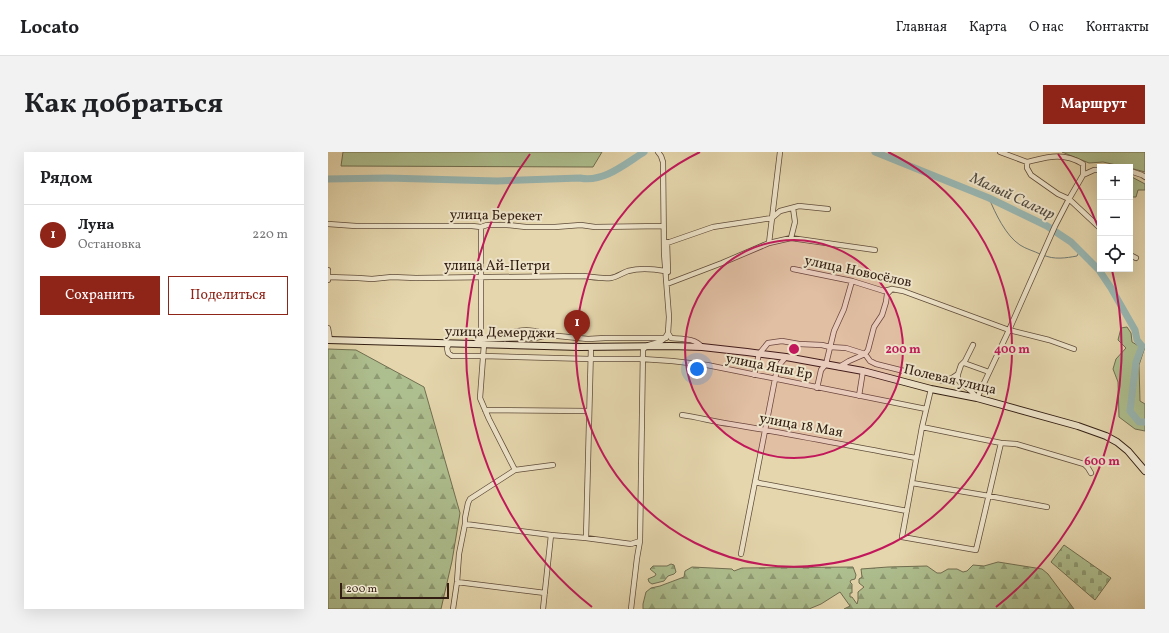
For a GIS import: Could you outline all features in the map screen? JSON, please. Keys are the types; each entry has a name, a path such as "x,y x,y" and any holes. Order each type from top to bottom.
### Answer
{"main road":[{"name":"улица Демерджи","path":"329,340 591,347 671,346"},
{"name":"Полевая улица","path":"671,346 702,347 786,357 864,372 931,389 977,398 1078,426 1106,436 1117,442 1128,451 1145,471"}],"street":[{"path":"631,609 640,541 643,350 644,347 662,342 668,333 669,317 664,253 662,162 661,156 658,152"},
{"path":"768,243 780,152"},
{"path":"973,345 966,361 961,365 958,380 977,398 1052,232 1083,174 1083,164 1077,160 1060,155 1027,162 1000,152"},
{"path":"1027,162 1027,168 1031,175 1058,194 1069,199 1097,225"},
{"path":"1083,174 1097,170"},
{"path":"1133,172 1145,177"},
{"path":"667,243 713,228 772,218 780,211 799,206 828,209"},
{"path":"791,238 795,222 793,208"},
{"name":"улица Берекет","path":"328,224 356,226 481,227 487,225 507,225 555,228 582,225 595,227 663,226"},
{"path":"481,227 481,329 479,343 483,356 480,398 515,470"},
{"path":"664,236 667,243 667,284"},
{"path":"667,284 722,263 768,243 791,238 875,250"},
{"name":"улица Ай-Петри","path":"328,278 372,279 392,277 583,276 610,278 616,277 627,271 634,270 657,269 665,271"},
{"path":"328,270 328,278"},
{"name":"улица Новосёлов","path":"793,270 852,281 885,292 892,289 903,291 1009,330 1049,340 1074,349"},
{"path":"817,388 821,370 826,364 834,331 844,309 852,281"},
{"path":"839,367 865,354 868,350 874,326 882,314 886,302 885,292"},
{"path":"328,328 329,340"},
{"path":"504,339 518,331 539,332 544,333 546,336"},
{"path":"668,333 671,338"},
{"path":"479,343 504,339 535,338 546,336 588,339 671,338 694,340 702,347"},
{"path":"605,338 611,347"},
{"path":"754,375 759,354 768,343 782,341 846,348 865,354 870,361 876,364 933,377 940,380 952,378 958,374"},
{"name":"улица Яны Ер","path":"449,344 447,348 448,353 452,356 642,359 707,365 926,409"},
{"path":"586,538 591,347"},
{"path":"741,554 775,379 778,369 786,357"},
{"path":"964,363 989,372"},
{"path":"858,396 864,372"},
{"path":"908,383 912,373"},
{"path":"931,389 922,427 902,537 976,550 990,496 1001,443"},
{"path":"485,410 589,411"},
{"name":"улица 18 Мая","path":"682,415 916,458"},
{"path":"922,427 1001,443 1016,444 1084,464 1091,473"},
{"path":"453,609 459,554 470,499 515,470 553,465"},
{"path":"755,481 759,483 907,510"},
{"path":"912,483 1048,507"},
{"path":"465,524 631,544 640,541"},
{"path":"543,609 551,535"},
{"path":"457,582 545,593"}],"green space":[{"path":"343,152 602,152 593,167 341,166"},
{"path":"1062,152 1145,152 1145,172 1133,169 1133,164 1112,164 1103,162 1089,163"},
{"path":"1133,178 1145,184 1145,190 1138,190 1136,197 1133,197"},
{"path":"1127,327 1131,333 1132,342 1145,347 1139,365 1140,401 1145,404 1145,431 1135,429 1119,417 1118,382 1113,369 1116,359 1126,348 1118,340 1121,328"},
{"path":"328,349 356,350 424,387 460,513 452,561 441,609 328,609"},
{"path":"1064,545 1111,578 1095,600 1051,562"},
{"path":"998,562 1042,569 1048,574 1074,609 844,609 850,606 840,592 821,604 809,609 643,609 646,592 651,588 684,577 685,571 692,567 732,569 734,571 742,568 853,567 856,575 855,579 851,580 850,582 852,584 852,593 850,593 850,597 852,597 857,604 858,592 864,587 859,583 859,579 862,577 861,569 927,566 937,573 941,573 948,569 957,569 963,572 967,571 973,565 984,566"},
{"path":"671,564 674,565 676,572 674,574 668,576 664,581 652,584 649,582 648,579 656,574 650,569 653,566 667,566"}],"waterway":[{"name":"Малый Салгир","path":"328,179 387,178 497,181 589,179 597,178 614,171 644,152"},
{"name":"Малый Салгир","path":"875,152 989,198 1047,226 1071,242 1099,270 1135,330 1137,340 1142,346 1136,362 1130,411 1139,422 1145,422"},
{"path":"989,198 998,217 1010,236 1022,246 1040,254"},
{"path":"1043,255 1056,258 1077,256 1080,250"}],"place":[{"name":"Луна","path":"577,343"}]}
